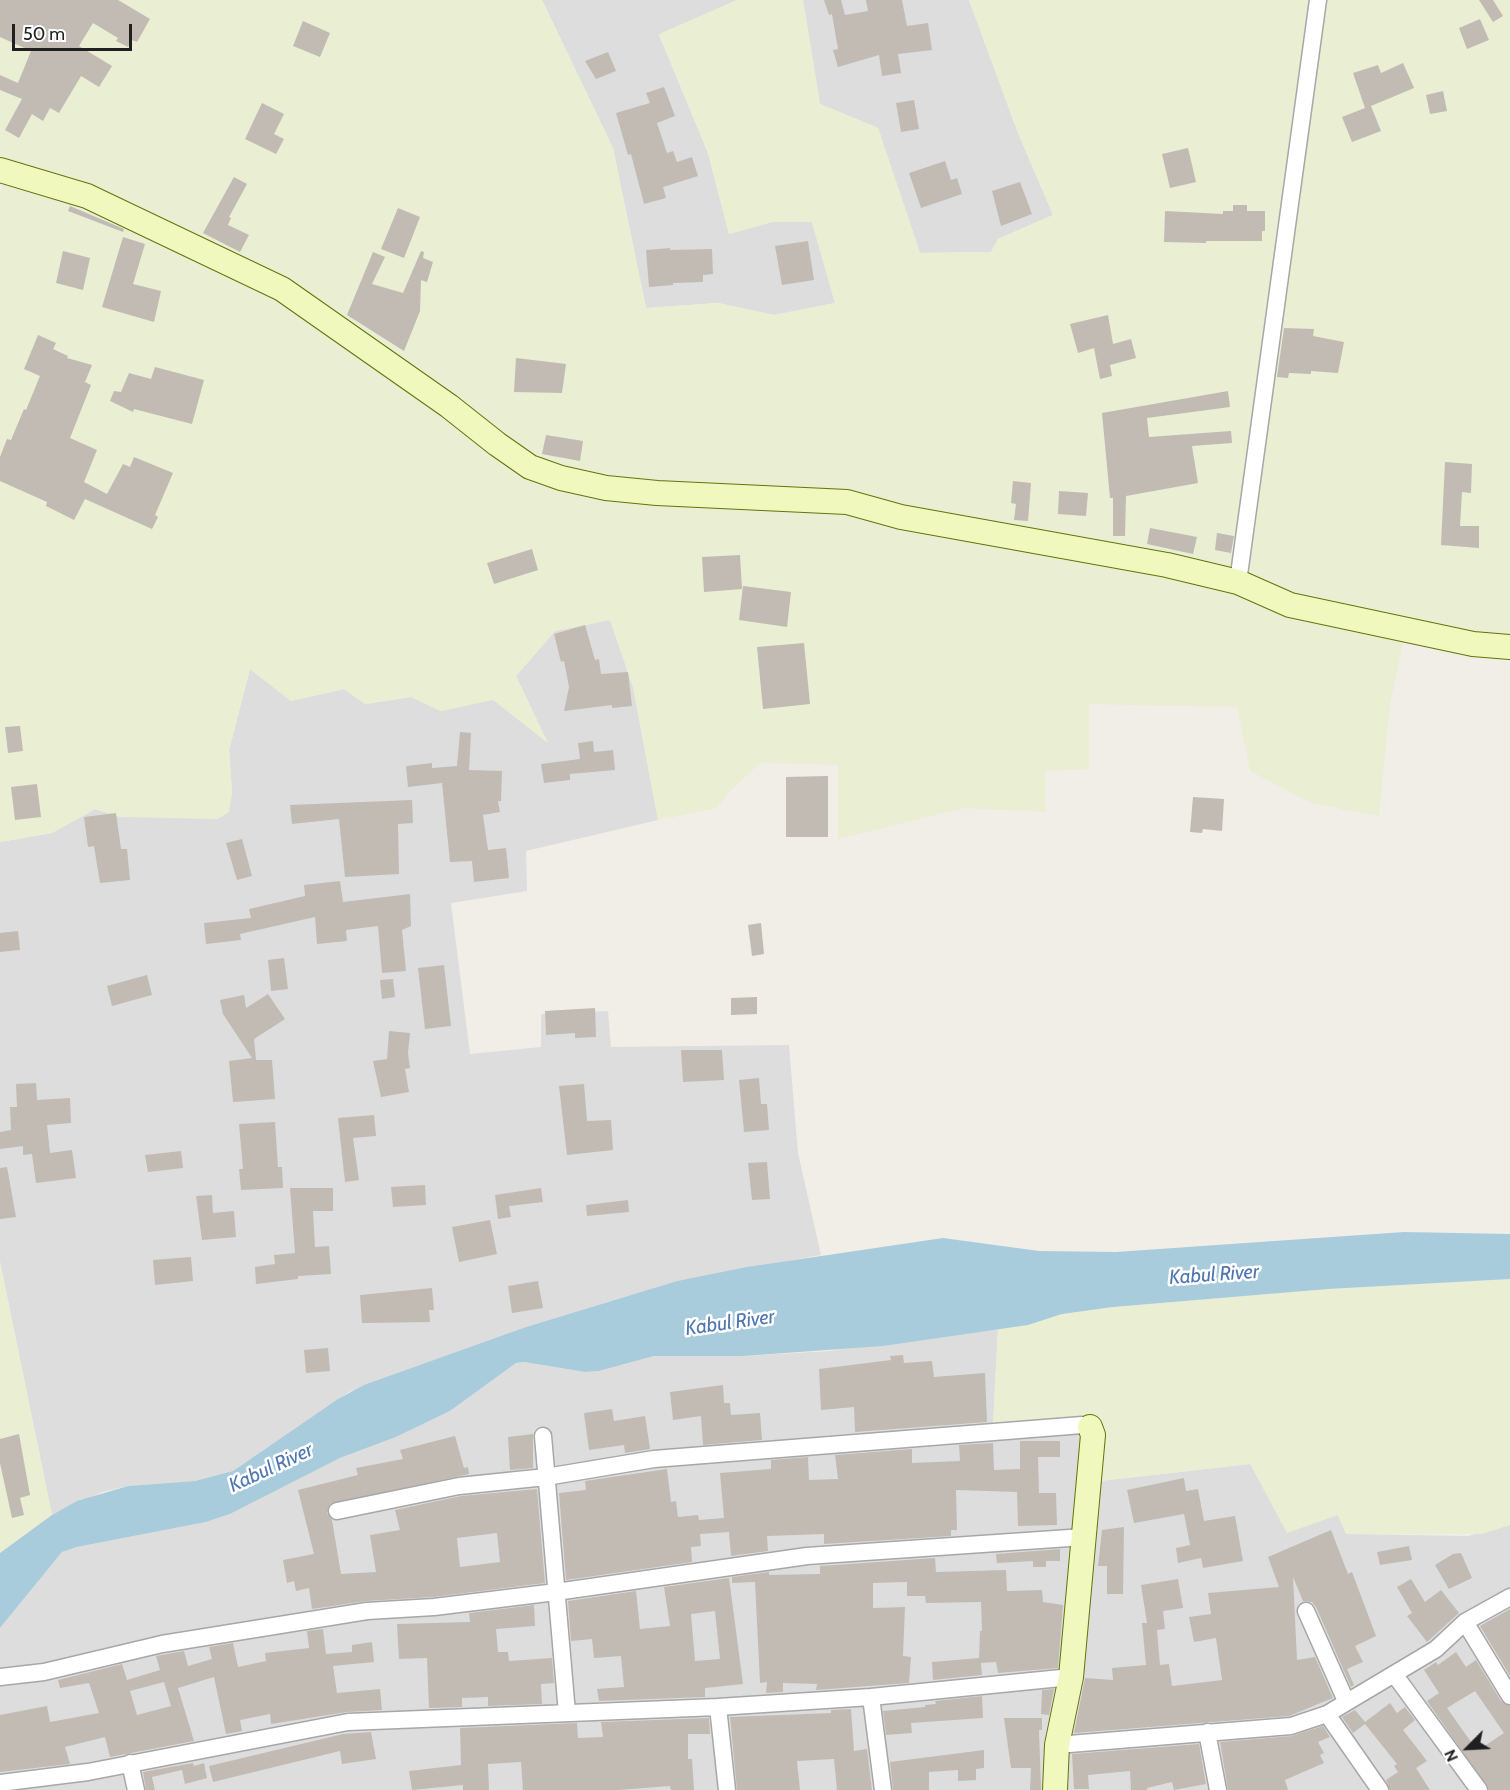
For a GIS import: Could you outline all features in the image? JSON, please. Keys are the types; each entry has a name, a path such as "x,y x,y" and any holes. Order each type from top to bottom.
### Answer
{"street":[{"path":"1238,582 1318,0"},
{"path":"0,170 87,196 282,289 449,406 514,456 531,467 561,478 657,494 847,502 901,517 1167,565 1238,582 1290,605 1473,644 1510,647"},
{"path":"337,1511 459,1486 546,1477 654,1459 1090,1426 1093,1435 1071,1677 1057,1745 1055,1790"},
{"path":"543,1436 567,1713"},
{"path":"0,1677 44,1672 162,1644 305,1620 556,1592 807,1556 1084,1537"},
{"path":"1057,1745 1291,1725 1327,1714 1436,1649 1465,1622 1510,1597"},
{"path":"1306,1611 1346,1701"},
{"path":"1465,1622 1510,1696"},
{"path":"1394,1674 1479,1790"},
{"path":"0,1783 130,1763 348,1722 717,1707 871,1697 1071,1677"},
{"path":"871,1697 884,1790"},
{"path":"717,1707 727,1790"},
{"path":"1327,1714 1380,1790"},
{"path":"1206,1732 1218,1790"},
{"path":"130,1763 136,1790"}],"shaded area":[{"path":"542,0 737,0 659,35 708,153 729,234 772,222 812,222 835,303 774,315 718,303 646,308 613,148"},
{"path":"803,0 969,0 1018,133 1053,215 998,239 991,252 920,253 878,128 820,104"},
{"path":"610,620 633,687 658,820 526,851 527,891 451,903 470,1054 541,1047 541,1014 608,1011 611,1047 789,1045 798,1153 821,1255 677,1281 526,1327 349,1392 233,1471 195,1481 128,1486 102,1492 52,1515 0,1262 0,842 52,833 95,809 120,817 232,794 229,750 250,669 291,701 344,689 365,704 411,697 441,711 493,699 547,742 516,676 555,631"},
{"path":"998,1329 993,1425 1096,1421 1100,1481 1250,1464 1338,1515 1346,1534 1468,1536 1510,1525 1510,1790 0,1790 0,1628 62,1552 77,1547 206,1522 230,1514 340,1458 396,1437 450,1411 516,1363 524,1362 585,1372 599,1371 654,1356 743,1356 829,1351"}],"green space":[{"path":"0,0 542,0 613,148 646,308 718,303 774,315 835,303 812,222 772,222 729,234 708,153 659,34 737,0 803,0 820,104 878,128 920,253 991,252 998,239 1053,215 1018,133 969,0 1510,0 1510,647 1406,629 1390,704 1379,816 1311,803 1250,771 1237,707 1089,704 1089,769 1045,771 1045,812 965,808 838,839 838,765 760,763 727,794 717,808 658,820 633,687 610,620 555,631 516,676 548,743 493,700 441,711 411,697 365,704 344,689 291,701 250,669 229,750 232,794 229,812 218,819 120,817 95,809 52,833 0,842 0,193 7,173 0,170"},
{"path":"0,1262 52,1515 0,1553"},
{"path":"1510,1279 1510,1525 1482,1534 1346,1534 1338,1515 1287,1533 1250,1464 1099,1481 1096,1421 993,1426 998,1329 1028,1325 1062,1314 1113,1307 1328,1289"}],"water":[{"name":"Kabul River","path":"1404,1232 1510,1234 1510,1279 1328,1289 1113,1307 1062,1314 1028,1325 883,1346 743,1356 654,1356 599,1371 585,1372 524,1362 516,1363 450,1411 396,1437 340,1458 230,1514 206,1522 77,1547 62,1552 0,1628 0,1553 52,1515 77,1501 128,1486 195,1481 233,1471 338,1399 364,1385 526,1327 677,1281 747,1267 943,1238 1039,1251 1116,1252"}],"building":[{"path":"0,0 118,0 150,19 137,42 132,40 128,47 116,41 118,38 93,23 79,46 112,66 99,87 81,76 59,113 50,108 43,121 32,114 19,138 5,130 22,99 0,90 0,75 18,83 31,51 0,37"},
{"path":"824,0 841,0 845,15 868,11 866,0 902,0 907,26 928,23 932,50 898,54 901,73 882,76 879,55 838,67 833,50 838,49 832,14 829,15"},
{"path":"1479,0 1493,0 1503,16 1493,22"},
{"path":"1480,19 1489,40 1467,49 1459,28"},
{"path":"303,21 330,33 320,57 293,46"},
{"path":"608,52 616,71 596,79 585,61"},
{"path":"1403,63 1414,88 1371,106 1381,131 1352,142 1342,117 1365,108 1353,73 1378,65 1381,73"},
{"path":"664,87 675,116 657,123 667,153 673,151 677,162 692,157 698,176 663,187 666,198 644,204 631,154 628,155 616,113 650,103 646,93"},
{"path":"1443,91 1447,111 1430,114 1426,95"},
{"path":"914,100 919,129 901,132 896,103"},
{"path":"262,103 284,114 274,134 284,139 276,154 245,139"},
{"path":"1188,148 1196,182 1170,188 1162,154"},
{"path":"945,161 951,180 957,178 962,194 921,208 909,173"},
{"path":"234,177 247,184 229,217 231,218 228,225 249,235 240,252 203,233"},
{"path":"1020,182 1032,214 1001,226 992,191"},
{"path":"1233,205 1247,205 1247,211 1265,211 1265,231 1262,231 1262,241 1164,242 1165,211 1223,214 1223,211 1233,211"},
{"path":"70,206 124,229 123,232 68,211"},
{"path":"398,208 420,217 404,258 381,249"},
{"path":"123,237 145,244 133,284 161,291 154,322 102,307"},
{"path":"808,241 814,280 782,285 775,246"},
{"path":"670,248 670,250 712,249 713,274 703,275 703,282 649,287 646,250"},
{"path":"63,251 90,258 83,290 56,283"},
{"path":"421,251 424,252 423,258 433,262 427,282 421,280 420,311 404,351 347,315 373,252 385,257 372,284 403,293"},
{"path":"1108,315 1113,344 1131,339 1136,358 1110,365 1112,376 1100,379 1094,348 1078,353 1070,324"},
{"path":"1284,328 1314,329 1313,336 1344,342 1338,373 1311,371 1311,374 1289,373 1288,378 1277,377"},
{"path":"38,335 56,343 53,349 68,356 67,358 92,365 85,382 91,385 70,438 97,450 84,482 107,494 123,464 130,467 134,457 173,473 155,515 158,517 152,529 85,499 74,520 46,506 47,502 0,481 0,457 7,439 11,440 24,409 26,410 40,376 24,369"},
{"path":"516,358 566,364 562,393 514,392"},
{"path":"155,367 204,380 192,424 134,409 133,412 110,401 114,391 121,392 129,373 151,379"},
{"path":"1228,391 1230,407 1147,418 1149,437 1231,431 1232,443 1192,446 1198,483 1126,496 1125,536 1113,536 1113,498 1110,498 1102,413"},
{"path":"546,435 583,441 580,461 542,454"},
{"path":"1445,462 1472,464 1471,493 1462,492 1460,526 1479,526 1479,548 1441,545"},
{"path":"1013,481 1031,483 1028,521 1014,520 1016,504 1011,503"},
{"path":"1059,491 1088,493 1086,516 1058,514"},
{"path":"1150,528 1197,537 1193,554 1147,544"},
{"path":"1217,533 1234,536 1231,553 1215,550"},
{"path":"532,549 538,570 494,584 487,563"},
{"path":"740,555 742,589 704,592 702,557"},
{"path":"743,586 791,592 787,627 739,620"},
{"path":"585,625 595,660 599,659 601,674 628,672 632,706 612,708 612,705 564,711 569,687 564,661 561,662 554,634"},
{"path":"804,643 810,704 763,709 757,647"},
{"path":"20,726 23,751 8,753 5,727"},
{"path":"460,732 471,733 469,770 502,771 501,801 498,801 500,812 483,815 488,850 506,848 509,878 474,882 472,861 450,862 442,783 408,787 406,766 432,763 432,768 457,766"},
{"path":"593,741 594,752 613,750 615,770 570,774 570,780 544,783 541,764 580,759 578,743"},
{"path":"828,776 828,837 786,837 786,777"},
{"path":"37,784 41,817 15,820 11,787"},
{"path":"1193,797 1224,799 1222,831 1203,829 1202,833 1190,832"},
{"path":"412,800 413,823 398,824 399,874 345,877 339,819 292,824 290,805"},
{"path":"116,813 121,849 127,849 130,880 100,883 94,846 88,847 84,817"},
{"path":"242,839 252,876 237,880 226,843"},
{"path":"340,881 343,902 410,894 411,926 402,930 406,971 382,973 378,926 346,930 347,941 317,944 315,917 240,934 241,940 206,944 204,923 251,918 249,909 305,896 304,885"},
{"path":"761,923 764,954 752,956 748,925"},
{"path":"18,931 20,950 0,952 0,933"},
{"path":"284,958 288,989 271,991 268,960"},
{"path":"444,965 451,1026 425,1029 418,968"},
{"path":"147,975 152,995 112,1006 107,986"},
{"path":"393,979 395,997 382,999 380,980"},
{"path":"268,994 285,1019 254,1039 256,1060 272,1060 275,1099 233,1102 229,1061 252,1058 223,1014 220,1000 244,995 246,1008"},
{"path":"757,997 757,1014 731,1015 731,998"},
{"path":"595,1008 596,1037 575,1038 575,1033 546,1035 545,1011"},
{"path":"389,1031 410,1033 408,1053 410,1068 405,1069 409,1092 381,1097 373,1061 387,1059"},
{"path":"681,1050 722,1050 724,1080 683,1082"},
{"path":"759,1078 761,1104 767,1104 769,1130 744,1132 739,1080"},
{"path":"36,1083 37,1100 70,1098 71,1123 47,1125 50,1153 72,1150 76,1178 36,1183 32,1154 23,1155 23,1146 0,1149 0,1132 11,1130 10,1107 17,1107 16,1084"},
{"path":"584,1084 587,1121 611,1120 613,1150 567,1155 559,1086"},
{"path":"374,1115 376,1136 353,1138 359,1180 345,1182 338,1118"},
{"path":"275,1122 278,1167 282,1167 283,1188 241,1190 239,1169 243,1169 239,1124"},
{"path":"181,1151 183,1168 148,1172 145,1155"},
{"path":"767,1162 770,1199 752,1200 748,1163"},
{"path":"7,1167 16,1217 0,1219 0,1168"},
{"path":"425,1185 426,1205 393,1207 391,1187"},
{"path":"290,1188 333,1188 333,1211 313,1211 315,1247 329,1246 331,1274 298,1276 298,1279 256,1284 255,1267 275,1264 274,1255 295,1253"},
{"path":"541,1188 543,1202 509,1206 511,1217 498,1219 495,1195"},
{"path":"212,1195 213,1213 234,1211 236,1237 202,1240 196,1196"},
{"path":"628,1200 629,1212 587,1216 586,1205"},
{"path":"490,1220 497,1254 459,1262 452,1227"},
{"path":"191,1257 193,1281 155,1285 153,1260"},
{"path":"538,1281 543,1308 512,1313 508,1286"},
{"path":"432,1288 434,1310 429,1310 430,1322 362,1323 360,1295"},
{"path":"328,1348 330,1371 306,1373 304,1350"},
{"path":"903,1355 904,1363 932,1361 934,1377 985,1373 987,1422 855,1432 854,1407 821,1410 819,1369 891,1360 890,1356"},
{"path":"723,1385 724,1403 730,1403 731,1415 760,1413 762,1440 703,1445 701,1416 673,1420 670,1392"},
{"path":"612,1409 614,1421 645,1416 650,1449 625,1453 624,1445 589,1450 584,1413"},
{"path":"19,1434 30,1495 20,1498 24,1515 12,1518 0,1463 0,1439"},
{"path":"533,1434 533,1468 510,1470 508,1437"},
{"path":"455,1436 464,1468 468,1467 469,1474 330,1504 327,1513 332,1520 341,1574 376,1572 370,1535 400,1530 395,1510 461,1496 537,1489 545,1583 433,1597 366,1601 312,1609 309,1588 296,1591 294,1581 287,1583 283,1560 314,1554 298,1490 358,1475 356,1468 403,1459 400,1450","holes":["497,1533 500,1562 460,1567 457,1538"]},
{"path":"1020,1441 1060,1441 1060,1457 1038,1457 1039,1493 1056,1493 1057,1525 1018,1526 1017,1492 956,1490 957,1530 951,1530 951,1536 824,1544 824,1534 767,1536 768,1551 731,1556 729,1532 700,1534 701,1546 691,1547 692,1562 566,1580 559,1493 586,1490 585,1481 667,1469 671,1502 676,1501 678,1517 698,1515 699,1520 724,1518 720,1473 771,1469 771,1460 808,1457 809,1480 838,1479 835,1455 912,1449 912,1463 960,1461 959,1445 993,1443 994,1470 1020,1469"},
{"path":"1184,1478 1186,1491 1198,1489 1204,1521 1235,1516 1243,1561 1203,1568 1201,1558 1178,1563 1176,1548 1190,1545 1184,1514 1134,1523 1127,1490"},
{"path":"1124,1527 1123,1594 1107,1594 1107,1566 1098,1566 1102,1530"},
{"path":"1331,1530 1348,1574 1352,1572 1376,1636 1355,1646 1363,1662 1347,1669 1354,1685 1351,1687 1316,1607 1312,1602 1303,1601 1293,1577 1297,1660 1315,1657 1333,1698 1289,1716 1074,1733 1085,1678 1113,1680 1112,1668 1146,1665 1142,1623 1147,1623 1141,1585 1178,1579 1183,1608 1163,1611 1165,1629 1157,1630 1160,1665 1169,1664 1172,1686 1222,1680 1216,1638 1194,1642 1189,1617 1211,1614 1208,1593 1279,1587 1268,1557"},
{"path":"1409,1546 1412,1560 1380,1565 1377,1552"},
{"path":"1060,1549 1060,1561 1046,1561 1046,1567 1033,1567 1033,1561 997,1563 996,1554"},
{"path":"1461,1553 1472,1578 1449,1589 1435,1565 1453,1554"},
{"path":"935,1558 936,1572 1006,1570 1007,1591 1042,1590 1043,1602 1063,1605 1058,1668 998,1673 996,1662 981,1663 982,1675 933,1680 932,1662 979,1658 980,1631 982,1631 981,1602 926,1603 925,1596 907,1596 907,1582 873,1583 873,1608 905,1607 903,1656 911,1657 909,1683 816,1690 817,1684 783,1683 783,1692 766,1693 767,1682 760,1683 755,1582 732,1583 732,1577 769,1572 769,1575 820,1574 820,1566"},
{"path":"729,1578 743,1684 705,1688 705,1697 599,1701 597,1689 624,1687 621,1656 594,1658 592,1639 571,1641 568,1601 636,1591 640,1629 670,1626 664,1587","holes":["715,1611 720,1659 695,1661 691,1614"]},
{"path":"1411,1579 1425,1602 1441,1590 1459,1613 1427,1642 1407,1616 1412,1613 1397,1587"},
{"path":"534,1605 535,1626 496,1629 498,1652 508,1652 509,1661 552,1658 554,1683 541,1684 542,1704 488,1706 488,1697 462,1698 462,1707 429,1708 427,1658 399,1659 397,1624 470,1622 469,1613"},
{"path":"1510,1609 1510,1676 1480,1626"},
{"path":"323,1629 326,1654 352,1652 352,1645 372,1642 374,1662 333,1666 337,1693 380,1689 382,1710 347,1712 271,1724 270,1714 240,1720 242,1731 226,1734 214,1677 178,1688 194,1741 110,1757 105,1737 65,1747 70,1764 0,1772 0,1715 47,1706 50,1722 99,1713 89,1683 60,1688 58,1680 122,1664 127,1680 160,1670 156,1656 184,1651 188,1666 212,1659 209,1647 233,1643 238,1667 266,1661 265,1653 309,1648 307,1631","holes":["164,1682 171,1706 137,1715 130,1691"]},
{"path":"1456,1652 1466,1667 1476,1660 1501,1701 1510,1706 1510,1790 1489,1790 1427,1701 1439,1693 1424,1670 1436,1662 1438,1665","holes":["1475,1691 1504,1733 1483,1747 1477,1738 1471,1742 1447,1708"]},
{"path":"1054,1689 1049,1715 1041,1714 1042,1690"},
{"path":"982,1696 983,1718 911,1723 912,1733 886,1735 883,1711 925,1707 925,1705 936,1704 935,1701"},
{"path":"1390,1703 1397,1713 1405,1707 1415,1720 1403,1730 1427,1761 1416,1768 1430,1790 1390,1790 1386,1780 1398,1772 1394,1766 1397,1764 1365,1724 1353,1733 1342,1717 1355,1710 1365,1722"},
{"path":"851,1709 854,1751 867,1749 872,1790 837,1790 834,1759 797,1761 800,1790 737,1790 730,1717 831,1713 831,1710"},
{"path":"709,1718 710,1734 688,1734 688,1759 692,1759 694,1790 671,1790 670,1786 619,1790 523,1790 521,1762 488,1764 489,1790 463,1790 463,1785 412,1790 409,1771 461,1765 460,1728 577,1723 578,1738 603,1737 601,1722"},
{"path":"1004,1718 1042,1718 1042,1730 1039,1730 1041,1790 1030,1790 1031,1768 1011,1768"},
{"path":"1323,1726 1330,1737 1318,1742 1324,1753 1320,1755 1324,1763 1285,1780 1288,1790 1228,1790 1220,1742 1292,1736"},
{"path":"371,1732 376,1759 342,1764 340,1751 213,1782 209,1766 343,1734"},
{"path":"1199,1744 1206,1784 1174,1790 1172,1782 1147,1788 1147,1790 1131,1790 1130,1771 1088,1775 1089,1789 1074,1789 1072,1754"},
{"path":"984,1750 984,1768 976,1769 976,1780 958,1781 958,1770 929,1772 929,1790 893,1790 890,1762"},
{"path":"193,1763 194,1766 204,1763 207,1778 185,1784 182,1770 152,1777 155,1790 146,1790 143,1772"}]}
